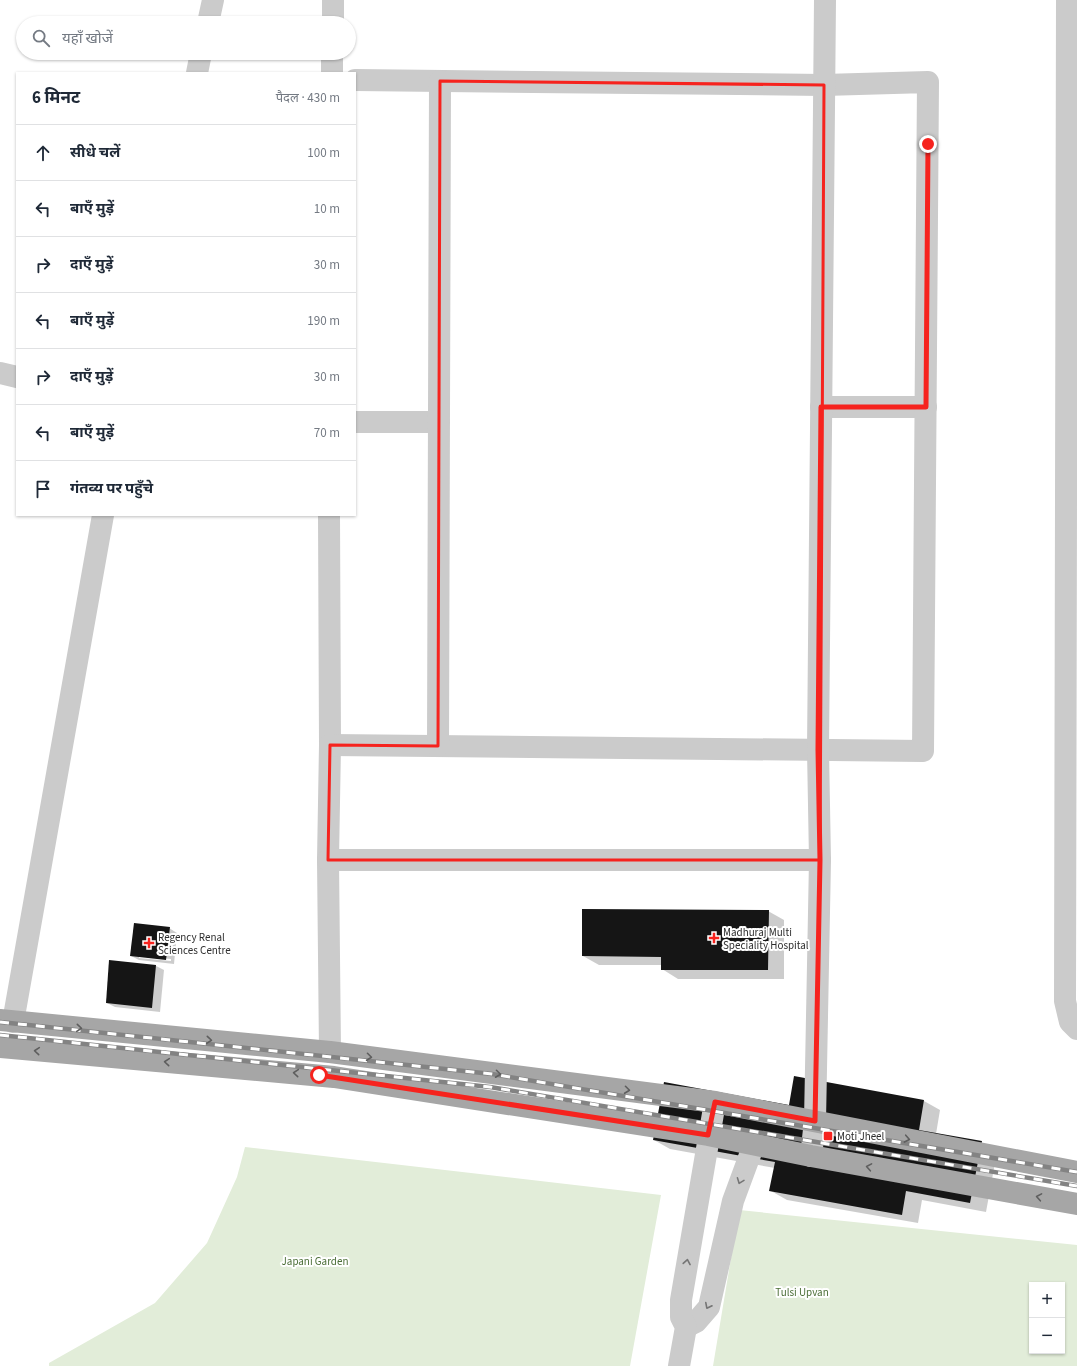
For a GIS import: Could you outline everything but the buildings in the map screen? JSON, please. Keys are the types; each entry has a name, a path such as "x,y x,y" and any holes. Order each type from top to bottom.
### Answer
{"main road":[{"path":"6,1021 330,1052 715,1102 1077,1172"},
{"path":"0,1048 334,1077 708,1135 811,1156 1077,1204"}],"street":[{"path":"210,16 213,0"},
{"path":"333,0 333,16"},
{"path":"811,1156 815,1121 820,860 818,750 825,0"},
{"path":"1067,0 1065,1001 1070,1022 1077,1029"},
{"path":"197,72 200,60"},
{"path":"332,60 332,72"},
{"path":"330,744 923,751 928,82 824,85 356,80"},
{"path":"438,746 440,81"},
{"path":"0,373 16,377"},
{"path":"821,407 926,407"},
{"path":"356,422 439,422"},
{"path":"6,1021 103,516"},
{"path":"329,516 330,744 328,860 330,1052"},
{"path":"328,860 820,860"},
{"path":"679,1366 686,1327 681,1317 681,1300 708,1135 715,1102"},
{"path":"686,1327 696,1322 709,1307 733,1201 754,1144"}],"highlighted area":[{"path":"440,81 824,85 820,860 328,860 330,745 438,746"}],"green space":[{"name":"Japani Garden","path":"245,1147 661,1195 630,1366 49,1366 49,1363 155,1303 207,1243 237,1177"},
{"name":"Tulsi Upvan","path":"739,1210 1077,1245 1077,1366 713,1366"}],"railway":[{"path":"0,1022 492,1074 1077,1172"},
{"path":"0,1035 490,1087 1077,1186"}],"place":[{"name":"Madhuraj Multi Speciality Hospital","path":"714,938"},
{"name":"Regency Renal Sciences Centre","path":"149,943"},
{"name":"Moti Jheel","path":"828,1136"}],"route":[{"path":"319,1075 708,1135 715,1102 815,1121 820,860 818,750 821,407 926,407 928,144"}]}
